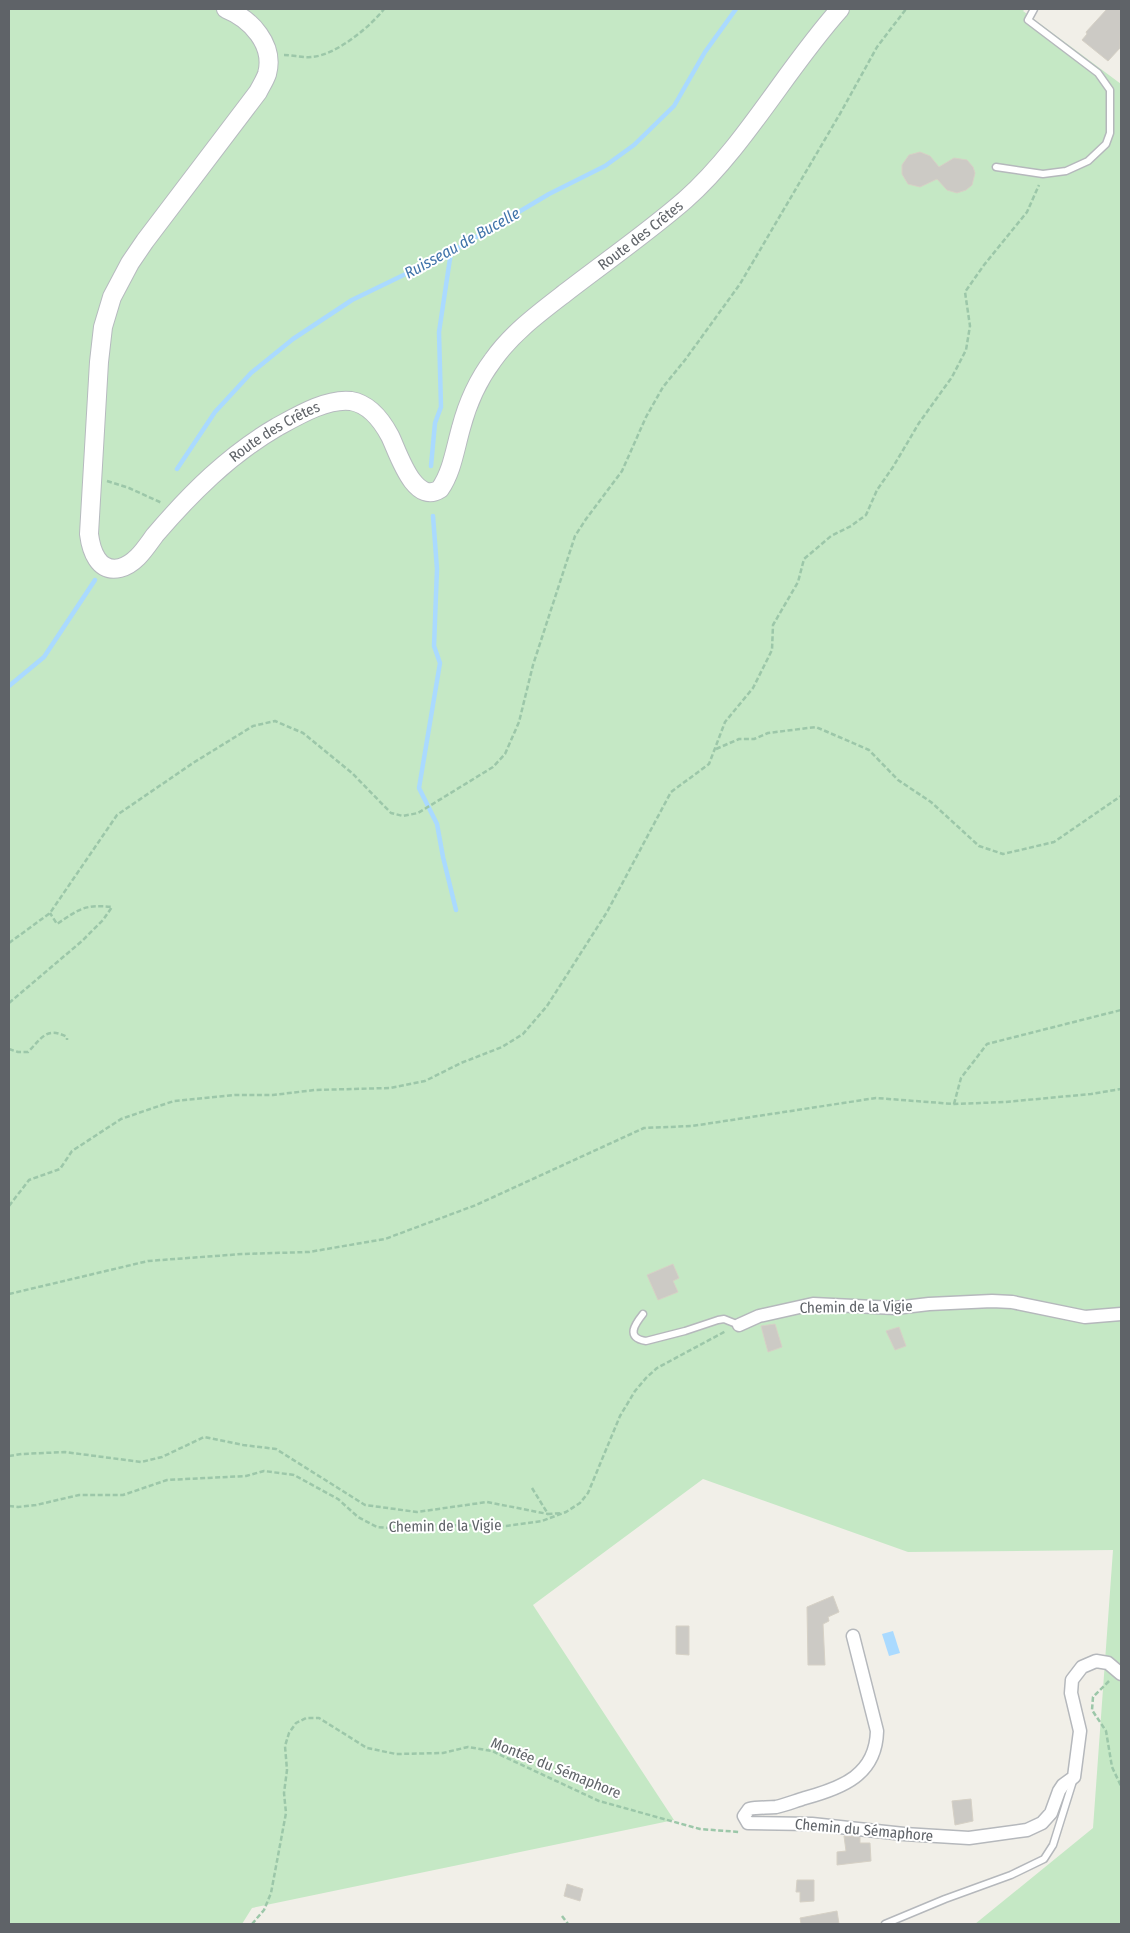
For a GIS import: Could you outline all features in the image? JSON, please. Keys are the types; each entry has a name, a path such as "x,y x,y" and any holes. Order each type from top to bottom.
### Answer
{"street":[{"name":"Route des Crêtes","path":"226,9 251,24 262,38 267,54 268,72 258,92 145,241 130,263 112,298 100,343 90,544 94,557 107,567 120,568 134,561 175,512 213,474 256,441 300,415 339,401 359,403 368,409 389,434 409,475 419,488 424,492 430,493 440,489 449,471 466,413 480,381 498,354 537,315 666,215 698,187 737,142 797,60 840,9"},
{"name":"Chemin de la Vigie","path":"738,1325 760,1316 813,1304 896,1308 929,1304 992,1301 1012,1302 1085,1317 1121,1314"},
{"name":"Chemin du Sémaphore","path":"853,1636 878,1731 877,1743 869,1762 852,1779 830,1791 778,1806 749,1809 744,1816 748,1823 812,1824 904,1834 969,1838 1027,1830 1042,1822 1051,1812 1059,1791 1063,1785 1074,1777"},
{"path":"1074,1777 1080,1731 1070,1693 1072,1680 1082,1667 1096,1661 1108,1663 1116,1677"}],"lane":[{"path":"996,166 1043,174 1066,171 1088,161 1106,144 1110,133 1110,90 1098,74 1028,20 1034,9"},
{"path":"643,1314 633,1326 633,1333 635,1338 646,1342 718,1320 724,1319 738,1325"},
{"path":"885,1924 945,1899 1011,1875 1044,1859 1053,1846 1074,1777"}],"path":[{"path":"267,54 313,57 343,46 371,23 384,9"},
{"path":"9,943 50,913 117,815 193,763 253,726 275,721 303,733 352,773 391,813 403,816 418,813 494,767 505,754 519,722 533,665 575,536 622,471 646,417 663,387 740,284 877,47 906,9"},
{"path":"9,1206 30,1180 60,1169 72,1151 121,1119 174,1101 235,1095 273,1096 315,1090 390,1088 425,1081 461,1063 502,1048 524,1034 547,1006 578,958 635,863 671,792 709,764 725,722 754,688 772,650 773,625 798,582 804,559 831,536 851,526 866,515 877,490 919,423 952,377 966,350 970,326 965,292 984,265 1027,212 1043,174"},
{"path":"94,477 142,494 175,512"},
{"path":"714,750 738,739 754,739 768,733 816,727 869,750 898,780 932,802 979,846 1003,854 1054,842 1121,796"},
{"path":"9,1003 82,941 103,920 112,907 94,905 77,910 58,924 50,913"},
{"path":"954,1104 961,1078 987,1044 1121,1010"},
{"path":"9,1049 18,1052 28,1052 42,1037 50,1032 67,1037 67,1040"},
{"path":"9,1294 148,1261 242,1254 309,1252 385,1239 476,1205 644,1128 692,1126 876,1098 954,1104 1006,1102 1091,1094 1121,1089"},
{"path":"9,1456 66,1452 141,1462 162,1456 204,1437 276,1449 365,1505 417,1512 487,1502 548,1514 566,1512 580,1503 588,1492 620,1416 635,1390 646,1378 657,1368 738,1325"},
{"name":"Chemin de la Vigie","path":"9,1506 36,1505 79,1496 123,1495 167,1480 246,1476 264,1471 294,1475 338,1498 358,1518 377,1527 400,1529 430,1525 506,1526 542,1521 566,1512"},
{"path":"532,1488 548,1514"},
{"path":"1116,1677 1092,1697 1092,1710 1106,1731 1112,1768 1121,1786"},
{"name":"Montée du Sémaphore","path":"252,1924 264,1910 271,1893 286,1813 284,1792 287,1770 285,1746 289,1733 296,1723 306,1718 319,1718 367,1748 396,1754 442,1753 468,1747 492,1750 600,1801 700,1829 746,1832"},
{"path":"562,1916 568,1924"}],"green space":[{"path":"9,9 1025,9 1023,11 1121,84 1121,1924 975,1924 1093,1828 1113,1550 908,1552 703,1479 533,1605 674,1820 252,1908 242,1924 9,1924"}],"water":[{"path":"893,1631 900,1653 889,1656 882,1634"}],"building":[{"path":"1107,9 1121,9 1120,48 1108,61 1082,40 1087,34 1086,32"},
{"path":"920,152 930,156 939,167 954,158 967,160 975,173 972,185 966,190 957,193 947,190 937,179 920,187 908,184 902,174 902,165 909,155"},
{"path":"673,1264 679,1278 673,1281 678,1292 658,1300 647,1275"},
{"path":"775,1324 782,1347 768,1352 761,1326"},
{"path":"899,1327 906,1346 895,1350 886,1331"},
{"path":"833,1596 839,1612 828,1617 829,1621 823,1624 825,1665 808,1665 807,1607"},
{"path":"676,1626 689,1626 689,1655 676,1654"},
{"path":"971,1799 973,1821 955,1825 952,1801"},
{"path":"844,1836 860,1837 860,1843 870,1843 871,1861 837,1865 837,1852 846,1851"},
{"path":"797,1880 814,1880 814,1901 800,1902 800,1892 796,1892"},
{"path":"567,1884 583,1889 580,1901 564,1896"},
{"path":"837,1911 839,1924 801,1924 800,1918"}],"waterway":[{"name":"Ruisseau de Bucelle","path":"177,469 215,412 251,373 293,339 352,300 451,252 549,194 605,166 634,145 674,106 705,52 736,9"},
{"path":"431,466 435,423 441,407 439,332 451,252"},
{"path":"433,516 437,569 434,646 440,663 419,788 437,824 456,910"},
{"name":"Ruisseau de Bucelle","path":"9,686 44,657 95,580"}]}
